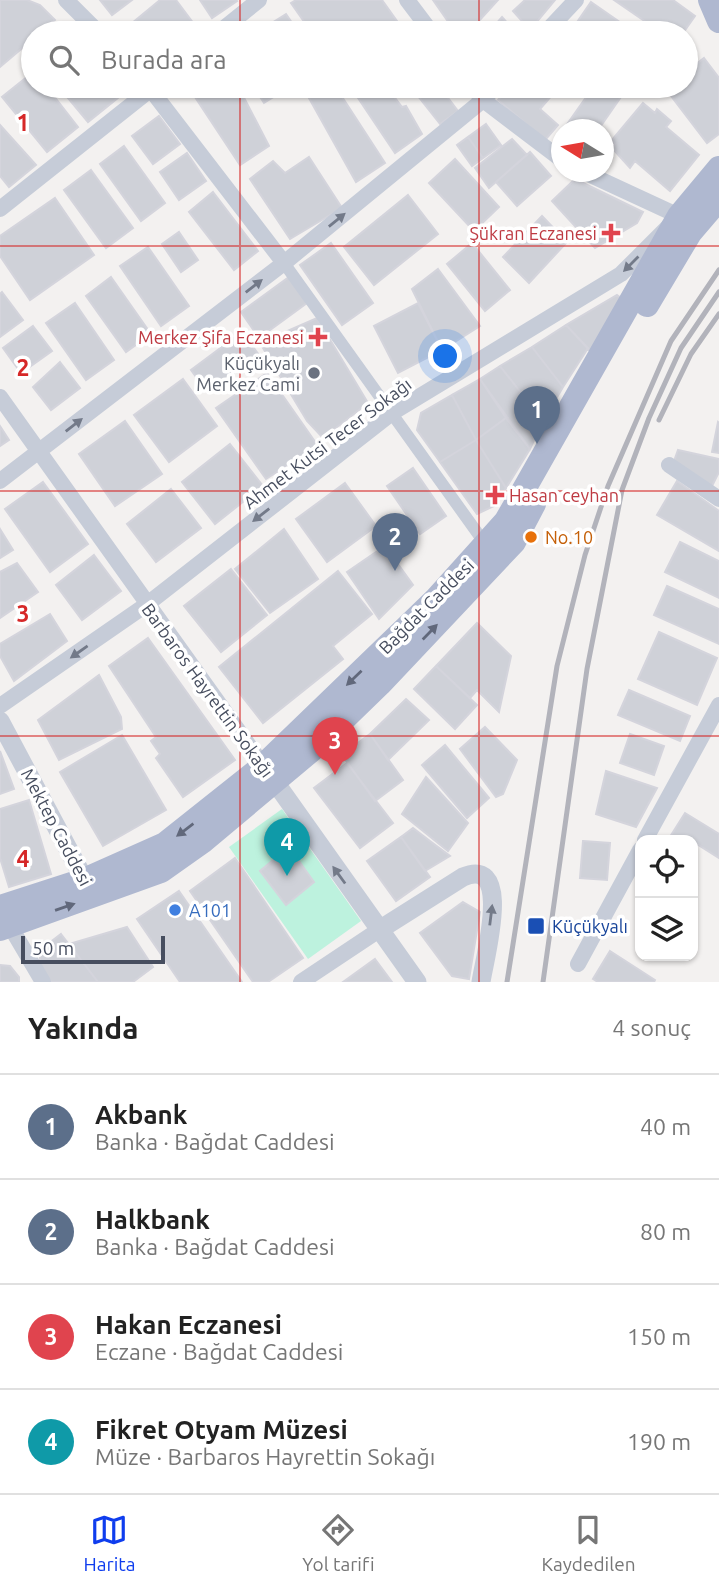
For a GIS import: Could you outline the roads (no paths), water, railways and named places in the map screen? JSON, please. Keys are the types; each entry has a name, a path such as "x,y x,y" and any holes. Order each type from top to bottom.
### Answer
{"main road":[{"path":"710,0 719,21"},
{"name":"Bağdat Caddesi","path":"3,921 89,888 161,871 202,842 435,600 506,521 679,216 719,168"},
{"name":"Bağdat Caddesi","path":"269,774 380,684 514,542 580,418 683,244 719,199"}],"street":[{"path":"66,0 87,21"},
{"path":"407,0 423,21"},
{"path":"556,21 576,0"},
{"path":"232,21 254,1"},
{"path":"0,209 137,98"},
{"path":"159,98 284,263 486,545"},
{"path":"0,481 284,263 483,100 551,152"},
{"path":"606,182 679,216"},
{"name":"Ahmet Kutsi Tecer Sokağı","path":"0,706 146,605 392,413 621,274 679,216"},
{"name":"Barbaros Hayrettin Sokağı","path":"0,397 417,982"},
{"path":"669,466 719,499"},
{"path":"648,835 719,705"},
{"name":"Mektep Caddesi","path":"1,725 89,888"},
{"path":"578,964 635,858"},
{"path":"301,982 474,872 484,875 492,888 493,908 481,982"},
{"path":"3,921 43,982"}],"railway":[{"path":"507,982 557,666 585,555 608,486 671,341 719,270"},
{"path":"543,982 587,669 622,490 649,418 681,348 719,292"},
{"path":"659,420 691,354 719,314"}],"place":[{"name":"Şükran Eczanesi","path":"611,233"},
{"name":"Merkez Şifa Eczanesi","path":"318,337"},
{"name":"Küçükyalı Merkez Cami","path":"314,373"},
{"name":"Akbank","path":"537,444"},
{"name":"Hasan ceyhan","path":"495,495"},
{"name":"No.10","path":"531,537"},
{"name":"Halkbank","path":"395,571"},
{"name":"Hakan Eczanesi","path":"335,775"},
{"name":"Fikret Otyam Müzesi","path":"287,876"},
{"name":"A101","path":"175,910"},
{"name":"Küçükyalı","path":"536,926"}]}
